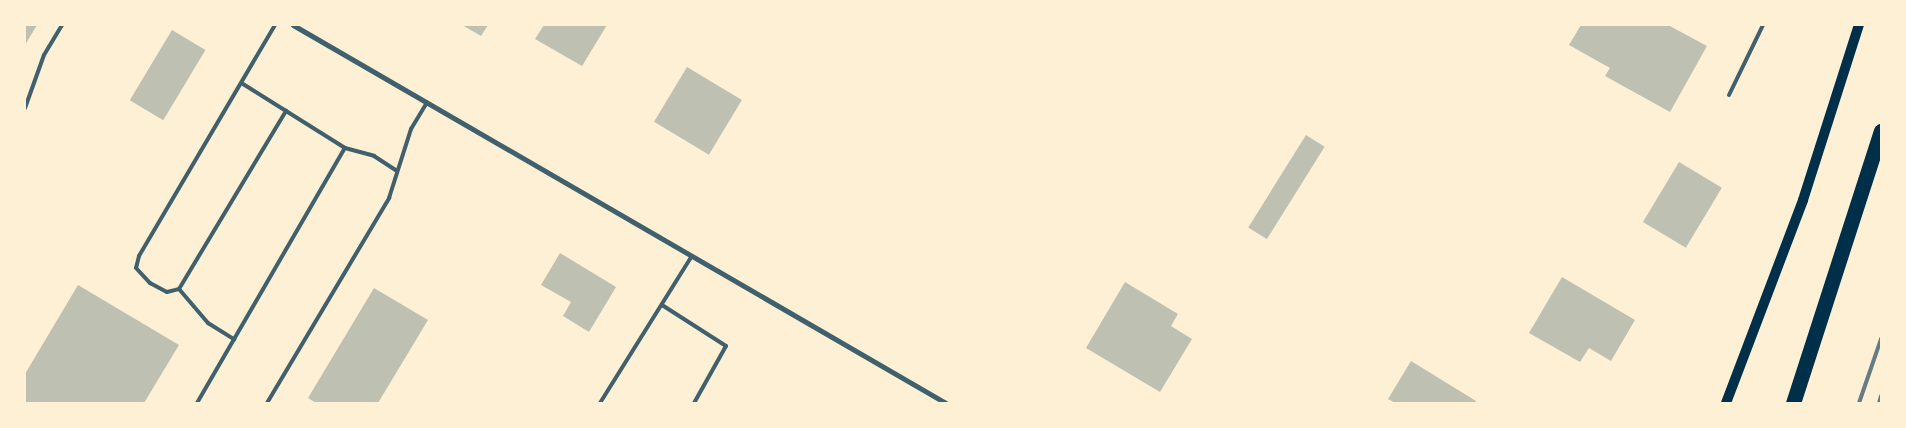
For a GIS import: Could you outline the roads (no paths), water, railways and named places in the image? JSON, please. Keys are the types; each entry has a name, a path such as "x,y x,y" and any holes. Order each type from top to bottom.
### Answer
{"highway":[{"path":"1793,403 1881,131"}],"main road":[{"path":"1726,403 1803,200 1859,25"}],"street":[{"path":"293,25 946,403"}],"lane":[{"path":"25,108 44,55 62,25"},
{"path":"275,25 244,84 139,256 136,268 150,283 167,292 179,289 286,112"},
{"path":"1729,94 1763,25"},
{"path":"244,84 345,148 374,156 397,170"},
{"path":"267,403 389,198 411,130 426,102"},
{"path":"197,403 345,148"},
{"path":"600,403 692,256"},
{"path":"179,289 208,324 234,339"},
{"path":"662,305 726,346 694,403"}],"railway":[{"path":"1859,403 1881,339"},
{"path":"1879,403 1881,396"}]}
